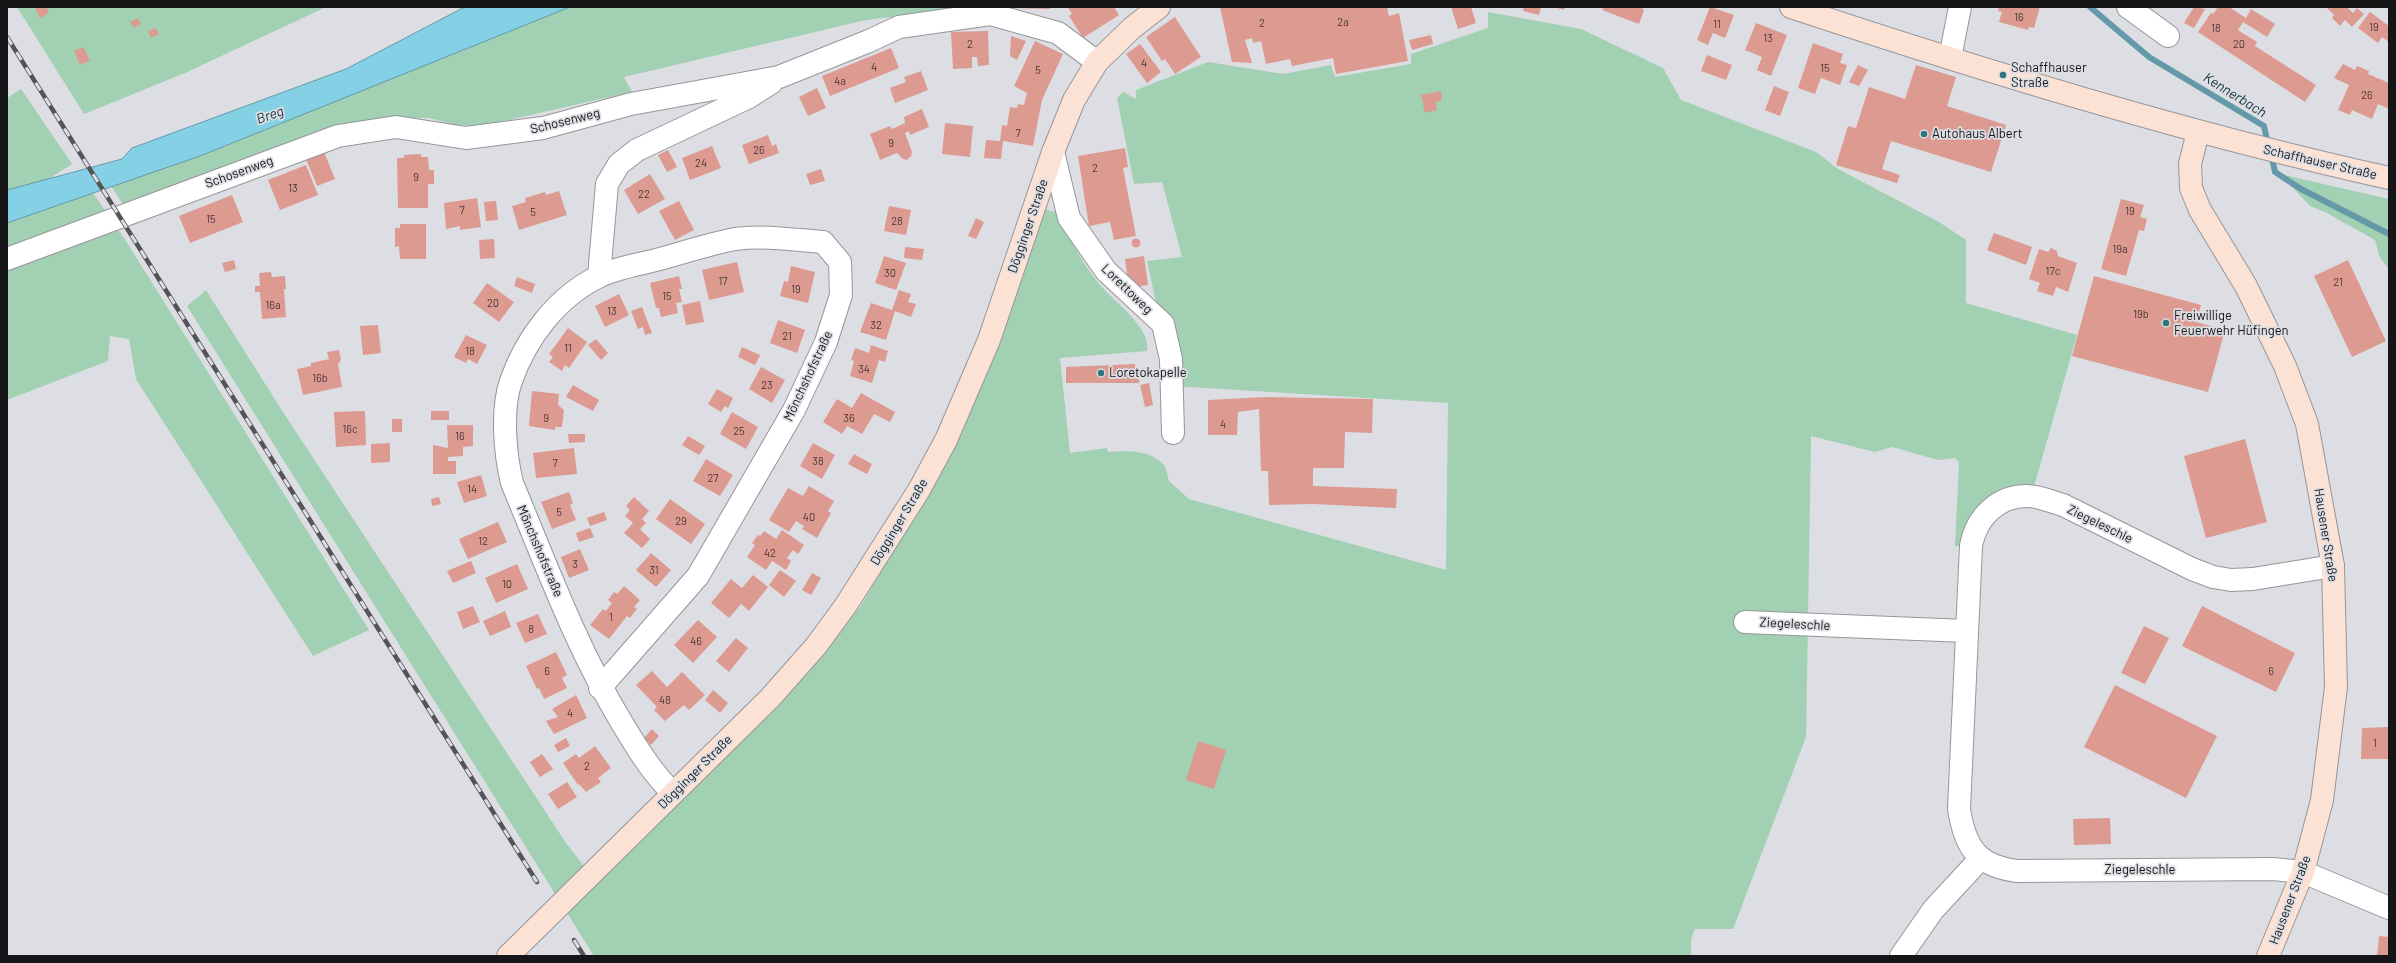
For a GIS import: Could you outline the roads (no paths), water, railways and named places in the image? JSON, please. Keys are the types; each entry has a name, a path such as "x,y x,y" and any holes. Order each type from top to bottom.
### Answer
{"main road":[{"name":"Dögginger Straße","path":"508,956 770,698 816,646 858,587 919,490 946,440 989,340 1053,152 1074,100 1097,62 1132,28 1159,7"},
{"name":"Schaffhauser Straße","path":"1791,7 1950,58 2198,132 2289,156 2389,178"},
{"name":"Hausener Straße","path":"2198,132 2190,164 2192,188 2200,210 2246,286 2285,366 2307,424 2334,566 2336,687 2322,800 2303,872 2268,956"}],"street":[{"path":"1950,58 1960,7"},
{"path":"2128,7 2168,36"},
{"name":"Schosenweg","path":"7,259 338,136 396,127 466,138 543,128 631,104 779,77 869,41 899,27 990,14 1058,33 1097,62"},
{"path":"599,276 607,184 619,164 637,150 749,97 779,77"},
{"name":"Lorettoweg","path":"1053,152 1069,218 1106,271 1163,324 1171,359 1173,433"},
{"name":"Mönchshofstraße","path":"600,688 698,576 794,410 826,342 841,295 840,262 823,242 781,238 736,239 599,276 573,292 549,315 531,341 511,382 507,406 506,458 512,483 583,653 600,688 641,755 674,794"},
{"name":"Ziegeleschle","path":"2334,566 2253,579 2213,577 2192,569 2063,505 2026,496 2007,499 1991,508 1980,520 1973,532 1966,631 1959,809 1966,840 1981,858 1996,868 2017,871 2273,869 2303,872 2389,908"},
{"name":"Ziegeleschle","path":"1745,622 1966,631"},
{"path":"1901,956 1933,910 1981,858"}],"water":[{"name":"Breg","path":"465,7 570,7 200,156 7,223 7,190 122,159 132,148 346,69"}],"waterway":[{"name":"Kennerbach","path":"2090,7 2149,57 2264,126 2268,145"},
{"name":"Kennerbach","path":"2271,154 2275,172 2301,189 2389,234"}],"railway":[{"path":"7,37 537,882"},
{"path":"574,940 584,956"}],"place":[{"name":"Schaffhauser Straße","path":"2003,75"},
{"name":"Autohaus Albert","path":"1924,134"},
{"name":"Freiwillige Feuerwehr Hüfingen","path":"2166,323"},
{"name":"Loretokapelle","path":"1101,373"}]}
